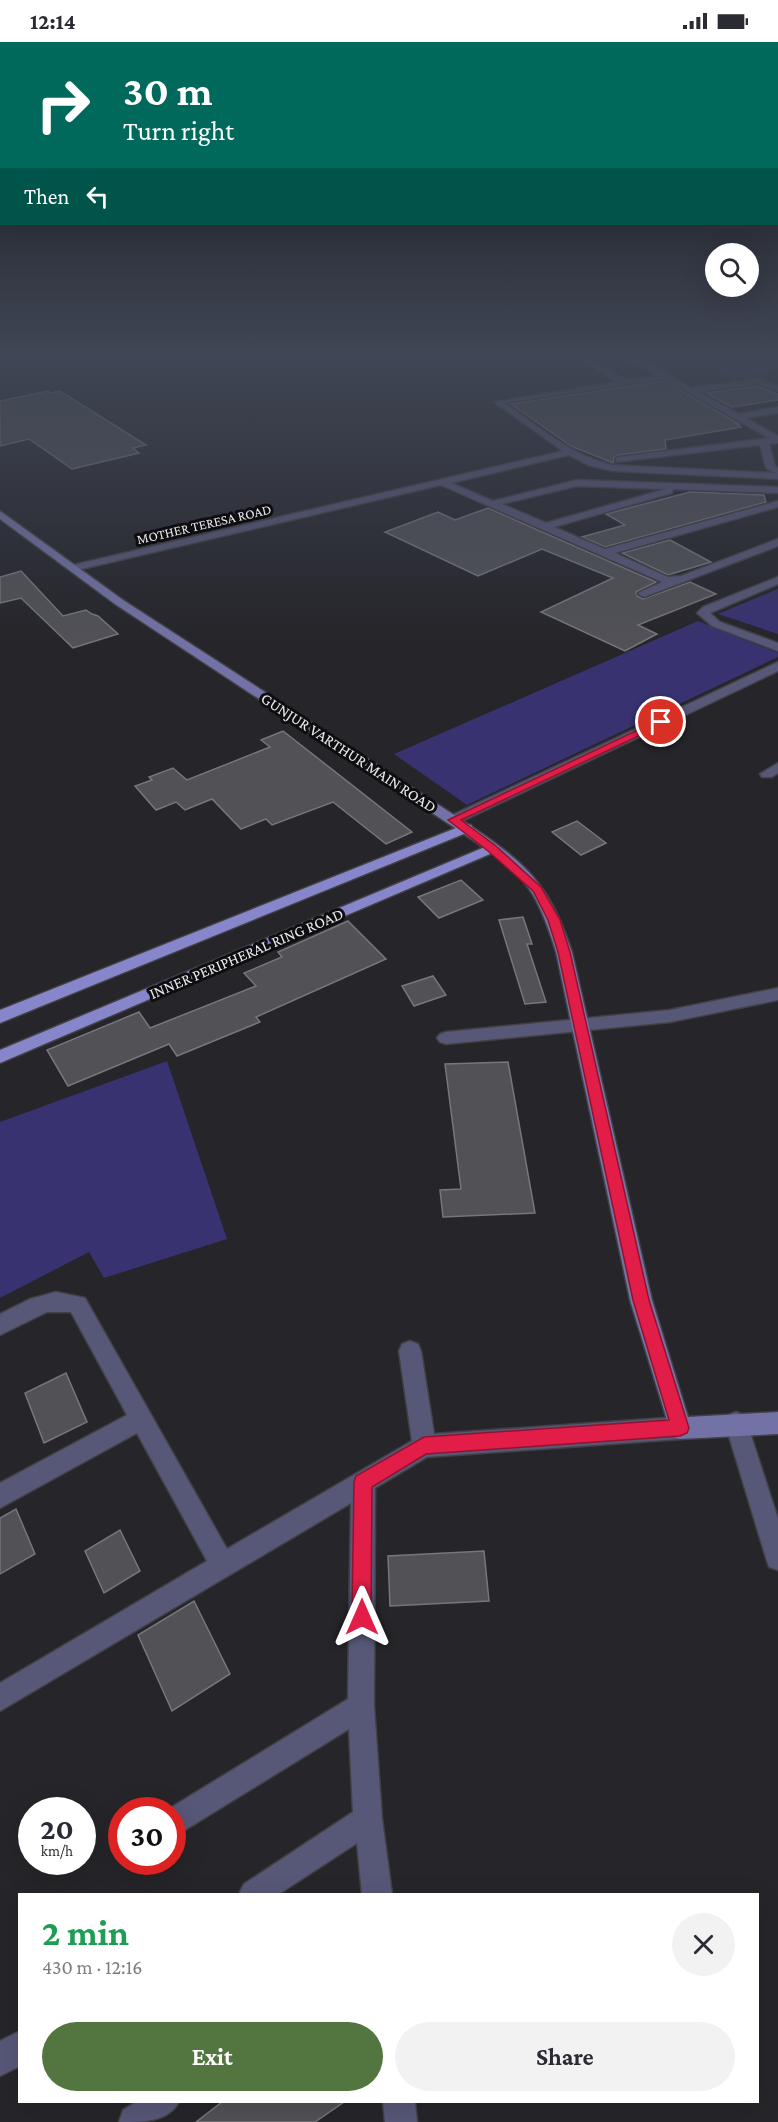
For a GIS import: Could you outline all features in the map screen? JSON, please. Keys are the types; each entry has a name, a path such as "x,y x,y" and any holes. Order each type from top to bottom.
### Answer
{"main road":[{"name":"GUNJUR VARTHUR MAIN ROAD","path":"0,514 79,572 247,686 459,824 492,848 537,889 554,920 564,952 641,1300 680,1428"},
{"name":"INNER PERIPHERAL RING ROAD","path":"0,1017 459,824"},
{"name":"INNER PERIPHERAL RING ROAD","path":"0,1057 492,848"},
{"path":"680,1428 778,1423"}],"street":[{"path":"566,449 591,463 613,468 778,476"},
{"path":"591,463 706,449"},
{"path":"766,449 771,468 778,471"},
{"path":"555,458 573,454"},
{"name":"MOTHER TERESA ROAD","path":"79,572 442,482 555,458"},
{"name":"MOTHER TERESA ROAD","path":"79,572 453,487 555,458"},
{"path":"442,482 667,580 675,581"},
{"path":"491,504 577,483 778,490"},
{"path":"544,527 684,486"},
{"path":"604,553 778,504"},
{"path":"644,594 778,542"},
{"path":"778,580 703,612 716,624 778,647"},
{"path":"459,824 778,666"},
{"path":"446,1038 670,1016 778,994"},
{"path":"0,1325 48,1301 64,1300 78,1305 223,1566"},
{"path":"410,1351 424,1446"},
{"path":"0,1496 141,1419"},
{"path":"736,1424 778,1558"},
{"path":"0,1698 424,1446 680,1428"},
{"path":"363,1482 361,1706 368,1820 377,1893"},
{"path":"186,1815 361,1706"},
{"path":"256,1893 368,1820"},
{"path":"0,2060 18,2048"},
{"path":"135,2122 163,2103"},
{"path":"399,2103 401,2122"}],"shaded area":[{"path":"778,589 778,634 718,614"},
{"path":"698,621 778,653 778,657 467,805 394,754"},
{"path":"167,1061 227,1239 104,1278 89,1252 0,1298 0,1122"}],"building":[{"path":"43,449 134,449 139,453 72,469"},
{"path":"579,449 665,449 618,455 614,457 613,463"},
{"path":"690,492 764,495 766,502 605,547 582,537 625,525 606,514"},
{"path":"488,508 656,582 636,592 637,596 643,599 690,582 716,594 638,625 657,634 625,651 541,612 613,578 542,549 478,576 385,532 438,512 455,520"},
{"path":"670,540 711,562 668,575 622,553"},
{"path":"21,571 63,616 86,610 98,616 118,634 73,648 21,598 0,603 0,577"},
{"path":"283,731 412,832 386,844 333,802 272,825 266,819 241,829 212,799 185,810 176,802 156,810 135,786 152,780 149,777 173,768 187,780 270,747 261,740"},
{"path":"577,821 606,843 581,855 552,832"},
{"path":"461,880 483,900 439,918 418,897"},
{"path":"523,917 532,944 527,944 546,1002 525,1004 499,920"},
{"path":"348,921 386,959 256,1017 260,1022 177,1056 169,1044 68,1086 47,1050 139,1012 150,1028 256,986 244,973 282,957 278,952"},
{"path":"433,976 446,995 414,1006 402,986"},
{"path":"508,1062 535,1213 443,1217 440,1190 461,1189 445,1064"},
{"path":"66,1373 87,1422 44,1443 25,1393"},
{"path":"16,1509 35,1554 0,1574 0,1518"},
{"path":"120,1530 140,1571 104,1593 85,1551"},
{"path":"484,1551 489,1601 390,1606 388,1556"},
{"path":"194,1601 230,1674 172,1711 138,1635"},
{"path":"221,2103 343,2103 315,2122 196,2122"}],"route":[{"path":"362,1617 363,1482 424,1446 680,1428 641,1300 564,952 554,920 537,889 492,848 453,820 661,722"}]}
